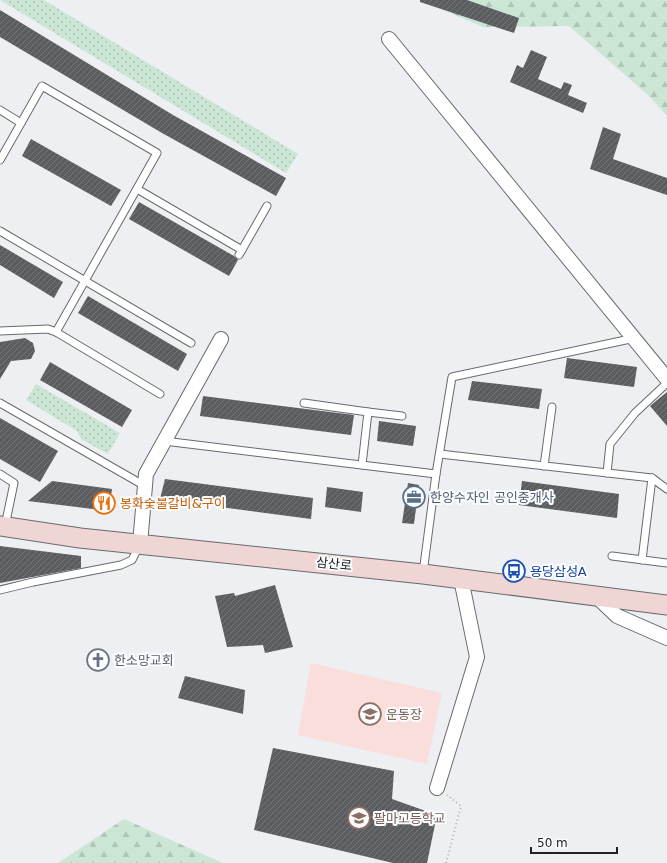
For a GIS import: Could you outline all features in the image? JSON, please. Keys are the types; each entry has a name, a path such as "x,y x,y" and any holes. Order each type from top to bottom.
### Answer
{"main road":[{"name":"삼산로","path":"3,526 80,538 423,574 667,605"}],"street":[{"path":"389,39 667,378"},
{"path":"140,544 146,474 221,339"},
{"path":"437,788 477,656 461,579"},
{"path":"596,596 617,616 667,638"}],"lane":[{"path":"0,160 42,86 157,153 56,332"},
{"path":"0,110 21,123"},
{"path":"137,189 240,252 267,206"},
{"path":"0,230 191,343"},
{"path":"0,331 48,329 56,332 160,394"},
{"path":"423,574 436,474 452,377 635,338"},
{"path":"606,473 610,444 635,413 667,383"},
{"path":"0,403 145,486"},
{"path":"304,403 402,416"},
{"path":"544,466 552,407"},
{"path":"362,465 368,412"},
{"path":"164,441 436,474"},
{"path":"440,454 652,478 667,489"},
{"path":"0,474 14,483 3,526"},
{"path":"642,560 652,478"},
{"path":"0,590 121,565 132,560 140,544"},
{"path":"612,556 667,563"}],"path":[{"path":"437,788 461,806 446,863"}],"shaded area":[{"name":"운동장","path":"311,663 442,693 427,764 298,735"}],"green space":[{"path":"0,0 44,0 298,154 286,173"},
{"path":"421,0 667,0 667,116 649,96 569,26 483,27"},
{"path":"36,384 120,433 108,454 81,439 77,431 26,400"},
{"path":"124,819 223,863 58,863"}],"building":[{"path":"420,0 467,0 519,18 514,33 420,2"},
{"path":"0,10 173,115 286,178 276,196 162,133 0,37"},
{"path":"531,50 547,57 538,79 561,89 564,82 572,85 568,95 587,103 583,113 510,82 517,65 523,68"},
{"path":"603,127 621,134 613,159 667,178 667,195 590,169"},
{"path":"31,139 121,190 111,206 22,156"},
{"path":"139,202 234,256 238,260 229,276 129,219"},
{"path":"0,245 63,282 54,298 0,265"},
{"path":"88,296 187,354 178,371 78,313"},
{"path":"25,338 33,343 35,351 31,359 11,361 0,379 0,342"},
{"path":"567,358 637,367 634,387 564,378"},
{"path":"50,362 132,410 122,427 40,380"},
{"path":"472,381 542,389 539,409 468,400"},
{"path":"667,392 667,426 650,406"},
{"path":"203,396 354,415 351,435 200,416"},
{"path":"0,418 58,451 40,482 0,459"},
{"path":"379,421 416,426 413,446 377,441"},
{"path":"165,479 313,498 311,519 160,499"},
{"path":"52,481 112,489 109,511 28,501"},
{"path":"522,481 619,494 617,518 519,505"},
{"path":"408,483 419,485 414,524 402,523"},
{"path":"327,487 363,492 361,512 325,507"},
{"path":"0,546 81,556 81,568 0,583"},
{"path":"275,585 293,647 265,653 263,645 227,647 215,596 234,593 235,596"},
{"path":"185,676 245,690 243,714 178,698"},
{"path":"273,748 394,771 392,799 437,815 427,863 393,863 254,830"}],"place":[{"name":"한양수자인 공인중개사","path":"414,497"},
{"name":"봉화숯불갈비&구이","path":"104,503"},
{"name":"용당삼성A","path":"514,571"},
{"name":"한소망교회","path":"98,660"},
{"name":"운동장","path":"370,714"},
{"name":"팔마고등학교","path":"359,818"}]}
